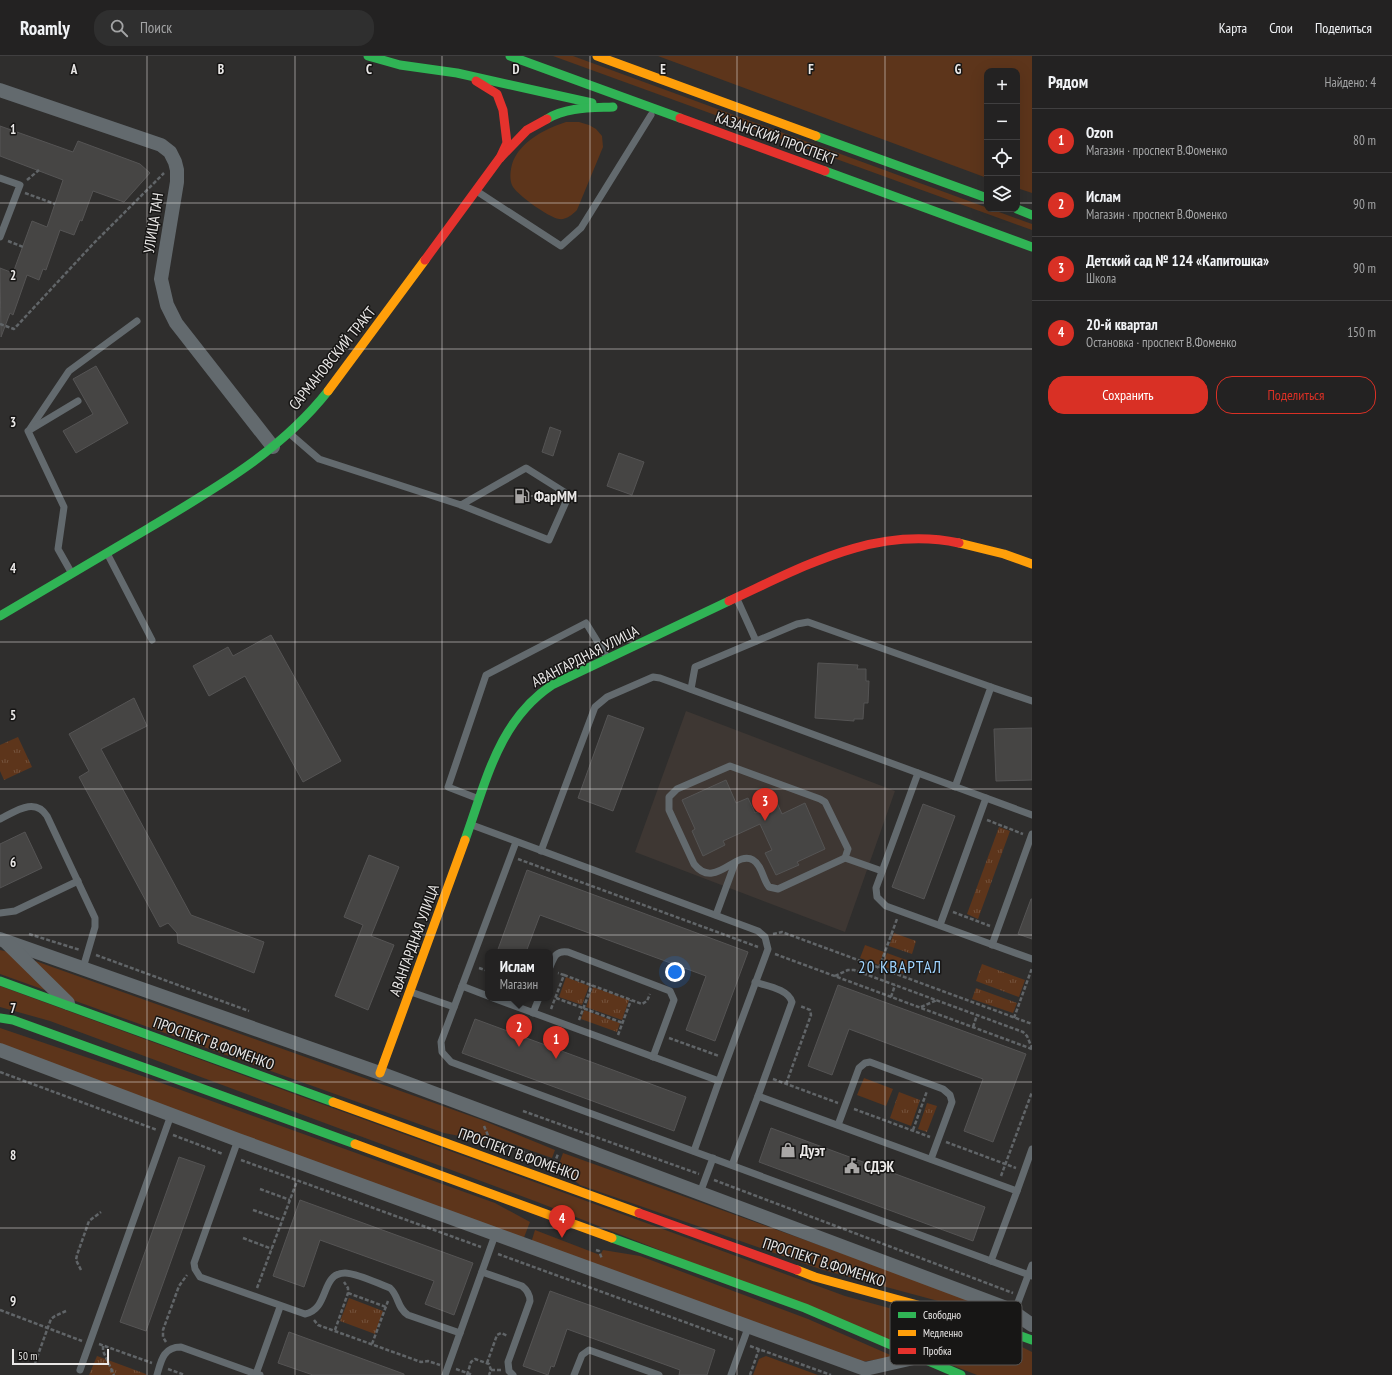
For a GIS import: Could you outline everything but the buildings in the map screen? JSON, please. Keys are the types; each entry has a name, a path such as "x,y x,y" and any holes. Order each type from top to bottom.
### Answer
{"main road":[{"path":"368,56 400,65 457,74"},
{"name":"КАЗАНСКИЙ ПРОСПЕКТ","path":"510,56 1032,247"},
{"name":"КАЗАНСКИЙ ПРОСПЕКТ","path":"597,56 984,197"},
{"name":"САРМАНОВСКИЙ ТРАКТ","path":"457,74 617,108 577,109 553,115 528,130 499,159"},
{"name":"САРМАНОВСКИЙ ТРАКТ","path":"0,616 228,481 273,447 318,403 362,348 499,159 507,143 506,122 497,94 485,85 457,74"},
{"path":"636,112 706,127"},
{"path":"1020,210 1032,215"},
{"name":"АВАНГАРДНАЯ УЛИЦА","path":"380,1073 502,739 512,720 534,697 552,685 824,556 850,547 890,540 920,538 952,541 979,546 1032,564"},
{"name":"ПРОСПЕКТ В.ФОМЕНКО","path":"0,981 815,1277 903,1301"},
{"path":"0,1018 14,1020 805,1308 890,1345"},
{"name":"ПРОСПЕКТ В.ФОМЕНКО","path":"1022,1336 1032,1340"},
{"path":"937,1365 961,1375"}],"street":[{"path":"0,90 161,145 170,152 175,162"},
{"name":"УЛИЦА ТАН","path":"175,162 177,182 161,279 167,305 176,323 273,447"},
{"path":"2,939 380,1073 988,1301"},
{"path":"2,939 69,1005"},
{"path":"0,1050 238,1140 748,1328 865,1369 890,1363"},
{"path":"1022,1318 1032,1325"}],"lane":[{"path":"476,191 561,246 581,228 651,115"},
{"path":"0,178 19,188 3,239"},
{"path":"28,431 69,371 137,321"},
{"path":"28,431 78,401"},
{"path":"28,431 64,507 58,549 72,574"},
{"path":"288,432 319,459 461,505 549,540 569,495 526,468 461,505"},
{"path":"107,553 152,640"},
{"path":"736,598 756,641"},
{"path":"691,689 695,667 797,624 808,622 1032,701"},
{"path":"480,799 448,788 486,674 586,623 608,659"},
{"path":"541,851 593,710 598,703 607,697 653,677 691,689 1032,815"},
{"path":"955,787 991,687"},
{"path":"846,858 848,849 828,807 822,800 730,766 677,789 669,797 668,806 697,869 705,873 714,873 745,858 754,860 766,884 772,889 778,890 846,858 882,871"},
{"path":"918,773 876,888 877,897 882,904 1032,960"},
{"path":"940,925 986,798"},
{"path":"0,819 27,806 38,807 44,811 94,914 94,930 83,968"},
{"path":"471,825 716,915 758,931 765,937 768,949 694,1151"},
{"path":"992,944 1032,835"},
{"path":"516,842 441,1042 442,1052 452,1062 1030,1275"},
{"path":"716,915 735,863"},
{"path":"0,912 15,911 78,881"},
{"path":"553,959 554,956 562,951 670,991 674,1000 653,1057"},
{"path":"732,1165 792,1002 784,993 756,982"},
{"path":"462,986 485,995"},
{"path":"410,991 454,1008"},
{"path":"501,1001 719,1081"},
{"path":"533,1013 538,1001"},
{"path":"838,1125 859,1068 865,1063 870,1062 930,1084 947,1092 951,1098 938,1140 930,1159"},
{"path":"758,1096 1017,1191"},
{"path":"80,1370 171,1115"},
{"path":"238,1140 194,1263 195,1269 204,1280 300,1314 310,1313 320,1306 328,1282 339,1274 347,1273 392,1290 398,1305 408,1315 460,1333"},
{"path":"991,1261 1032,1149"},
{"path":"700,1193 713,1158"},
{"path":"446,1371 495,1235"},
{"path":"1019,1301 1030,1275 1032,1265"},
{"path":"482,1272 522,1286 528,1293 530,1301 508,1365 509,1371 513,1375"},
{"path":"157,1375 164,1354 170,1348 181,1347 258,1374 280,1307"},
{"path":"732,1375 748,1328"},
{"path":"574,1375 582,1355 589,1350 659,1375"}],"path":[{"path":"0,324 14,329 94,244 175,162"},
{"path":"39,170 19,188 55,204"},
{"path":"3,239 23,247"},
{"path":"979,818 1032,835"},
{"path":"946,910 998,929"},
{"path":"879,968 900,911"},
{"path":"765,937 782,932 1032,1024"},
{"path":"1014,1018 1032,968"},
{"path":"835,976 851,969 1026,1034 1032,1053"},
{"path":"557,972 631,1000 646,1003 654,984"},
{"path":"551,1009 564,975"},
{"path":"579,1020 592,985"},
{"path":"891,997 895,985"},
{"path":"556,998 622,1023"},
{"path":"615,1043 631,1000"},
{"path":"921,1008 937,1000"},
{"path":"786,1084 811,1014 809,1009 792,1002"},
{"path":"973,1027 977,1015"},
{"path":"661,1035 727,1059"},
{"path":"0,1072 831,1375"},
{"path":"765,1076 1024,1171"},
{"path":"913,1130 930,1084"},
{"path":"998,1184 1032,1092"},
{"path":"488,1113 484,1126 490,1140 554,1165 559,1151"},
{"path":"254,1298 297,1180"},
{"path":"260,1190 290,1200"},
{"path":"253,1210 282,1220"},
{"path":"80,1270 76,1260 89,1221 101,1212"},
{"path":"243,1238 272,1248"},
{"path":"170,1348 163,1337 163,1330 179,1286 184,1278 195,1269"},
{"path":"334,1330 348,1293 348,1288 339,1274"},
{"path":"372,1344 392,1290"},
{"path":"348,1293 386,1307"},
{"path":"0,1310 185,1375"},
{"path":"35,1363 53,1317 66,1311"},
{"path":"310,1313 318,1325 421,1362 428,1361 446,1371 473,1375"},
{"path":"488,1363 498,1334 501,1333 517,1339"},
{"path":"103,1346 103,1351 114,1375"},
{"path":"750,1375 759,1349"},
{"path":"467,1374 474,1360 488,1363 491,1368 489,1375"}],"shaded area":[{"path":"686,711 895,791 845,932 635,852"}],"green space":[{"path":"553,56 573,56 984,206 984,212 999,212 1032,224 1032,230"},
{"path":"658,56 1032,56 1032,193 1020,189 1020,68 984,68 984,177"},
{"path":"566,122 579,122 596,129 602,136 603,147 577,210 566,218 559,219 534,206 521,196 512,185 510,174 514,160 524,145 540,133"},
{"path":"18,737 32,767 4,780 0,771 0,745"},
{"path":"999,827 1010,831 978,919 967,914"},
{"path":"894,933 916,941 912,954 889,946"},
{"path":"865,945 884,952 879,965 860,958"},
{"path":"0,950 13,953 482,1120 555,1150 552,1158 487,1135 485,1141 444,1133 0,974"},
{"path":"887,953 909,961 904,974 882,966"},
{"path":"982,964 1025,980 1019,997 976,981"},
{"path":"566,977 589,986 582,1005 559,997"},
{"path":"0,986 845,1296 890,1308 890,1341 540,1203 50,1021 0,1007"},
{"path":"593,987 629,1000 622,1020 586,1007"},
{"path":"976,988 1017,1003 1013,1013 972,999"},
{"path":"584,1010 620,1023 617,1032 581,1019"},
{"path":"0,1028 142,1076 495,1203 530,1222 523,1240 0,1046"},
{"path":"864,1078 893,1089 886,1106 857,1095"},
{"path":"899,1092 920,1100 911,1126 890,1118"},
{"path":"927,1103 937,1106 927,1132 918,1129"},
{"path":"563,1153 975,1301 938,1301 823,1270 580,1185 558,1167"},
{"path":"535,1230 600,1255 603,1250 640,1256 808,1319 890,1355 890,1358 860,1362 531,1243"},
{"path":"349,1298 383,1311 375,1334 340,1321"},
{"path":"1022,1347 1032,1352 1032,1375 977,1375 952,1365 1022,1365"},
{"path":"97,1356 146,1374 146,1375 89,1375"},
{"path":"766,1356 818,1375 753,1375 759,1359"}],"traffic: fast":[{"path":"368,56 400,65 457,73 592,103"},
{"path":"510,56 680,118"},
{"path":"547,119 570,110 613,107"},
{"path":"816,136 984,197"},
{"path":"825,171 1032,247"},
{"path":"1020,210 1032,215"},
{"path":"0,616 222,484 289,433 328,391"},
{"path":"465,840 496,754 506,735 519,716 534,700 552,685 729,601"},
{"path":"0,981 333,1102"},
{"path":"0,1018 13,1020 355,1144"},
{"path":"612,1238 805,1308 890,1345"},
{"path":"1022,1336 1032,1340"},
{"path":"938,1365 961,1375"}],"traffic: slow":[{"path":"597,56 816,136"},
{"path":"328,391 425,260"},
{"path":"959,543 1004,554 1032,564"},
{"path":"380,1073 465,840"},
{"path":"333,1102 639,1213"},
{"path":"355,1144 612,1238"},
{"path":"797,1270 815,1277 903,1301"}],"traffic: jam":[{"path":"476,81 497,94 503,110 507,143 500,158"},
{"path":"680,118 825,171"},
{"path":"425,260 499,159 527,130 547,119"},
{"path":"729,601 812,563 840,552 869,544 898,540 928,539 959,543"},
{"path":"639,1213 797,1270"}],"place":[{"name":"ФарММ","path":"522,496"},
{"name":"Детский сад № 124 «Капитошка»","path":"765,821"},
{"name":"Ислам","path":"519,1047"},
{"name":"Ozon","path":"556,1059"},
{"name":"Дуэт","path":"788,1150"},
{"name":"СДЭК","path":"852,1166"},
{"name":"20-й квартал","path":"562,1238"}],"district":[{"name":"20 КВАРТАЛ","path":"900,967"}]}
